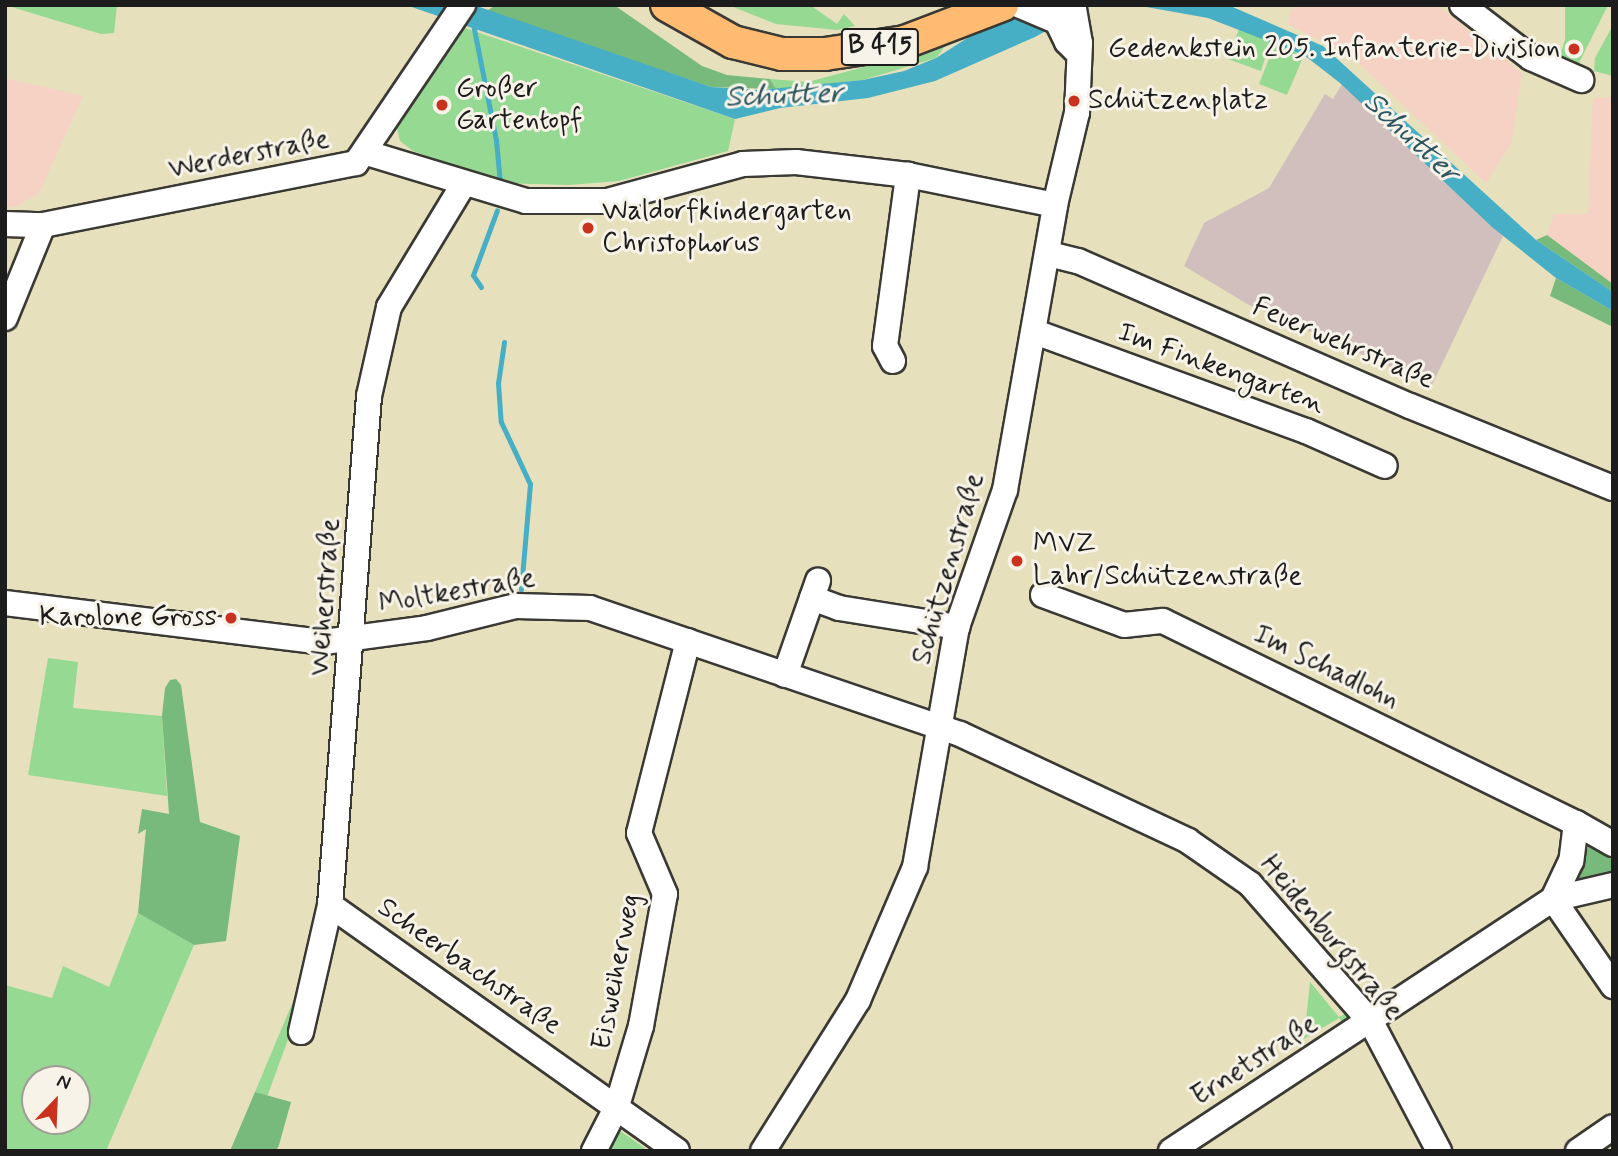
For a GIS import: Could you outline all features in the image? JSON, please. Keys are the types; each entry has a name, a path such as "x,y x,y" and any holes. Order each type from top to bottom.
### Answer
{"main road":[{"name":"B 415","path":"667,5 733,42 782,54 862,51 963,24 1002,5"},
{"name":"B 415","path":"934,31 966,5"}],"street":[{"path":"367,153 463,5"},
{"name":"Schützenstraße","path":"763,1151 837,1037 900,910 925,822 937,729 957,628 1005,490 1049,254 1055,205 1077,113 1079,54 1059,11 1018,5"},
{"path":"1462,5 1531,58 1581,80"},
{"name":"Werderstraße","path":"5,224 43,225 346,166 367,153 526,201 607,201 743,164 796,162 908,175 1055,205"},
{"path":"892,361 885,346 908,175"},
{"name":"Weiherstraße","path":"301,1032 330,905 353,642 369,396 389,307 463,184"},
{"path":"5,318 43,225"},
{"name":"Feuerwehrstraße","path":"1049,254 1078,261 1410,406 1613,488"},
{"name":"Im Finkengarten","path":"1035,332 1306,431 1385,466"},
{"path":"785,675 815,589 839,608 957,628"},
{"name":"Im Schadlohn","path":"1043,595 1124,625 1163,621 1576,823 1613,845"},
{"name":"Moltkestraße","path":"5,603 259,637 353,642 516,606 563,604 590,608 937,729"},
{"name":"Eisweiherweg","path":"594,1151 617,1106 641,1026 665,894 639,833 688,641"},
{"name":"Heidenburgstraße","path":"937,729 960,734 1090,793 1221,860 1251,884 1371,1022 1439,1151"},
{"path":"1553,899 1571,862 1576,823"},
{"path":"1553,899 1613,885"},
{"path":"1553,899 1613,986"},
{"name":"Ernetstraße","path":"1171,1151 1371,1022 1553,899"},
{"name":"Scheerbachstraße","path":"330,905 677,1151"},
{"path":"1578,1151 1613,1126"}],"shaded area":[{"path":"1294,5 1437,5 1522,73 1511,144 1486,183 1352,57 1287,24"},
{"path":"5,78 83,96 39,193 16,207 5,207"},
{"path":"1342,84 1503,236 1432,385 1249,305 1184,266 1204,223 1269,188 1325,94 1333,99"},
{"path":"1613,97 1613,284 1547,235 1554,214 1588,214 1593,98"}],"green space":[{"path":"5,5 117,5 114,33 101,34"},
{"path":"496,5 614,5 702,66 727,75 770,79 776,89 711,87 485,12"},
{"path":"728,5 810,5 837,24 844,14 855,26 837,30 776,24"},
{"path":"1565,5 1608,5 1576,69 1558,61 1565,40"},
{"path":"1613,25 1613,76 1594,71 1595,58"},
{"path":"465,28 735,119 728,151 619,181 569,185 500,183 413,151 400,141 397,128"},
{"path":"1239,29 1271,39 1261,71 1228,59"},
{"path":"1276,41 1304,55 1287,95 1259,84"},
{"path":"946,45 936,58 863,80 776,89 770,79 808,82"},
{"path":"1547,235 1613,284 1613,292 1536,240"},
{"path":"1556,278 1613,311 1613,327 1550,296"},
{"path":"48,658 78,662 73,708 162,716 167,796 28,775"},
{"path":"176,679 181,685 200,822 240,836 226,941 194,945 138,913 146,829 138,834 142,809 169,814 162,716 165,688 170,680"},
{"path":"1591,841 1613,854 1613,876 1572,880"},
{"path":"138,913 194,945 106,1151 5,1151 5,985 52,998 63,966 109,987"},
{"path":"310,961 290,1034 267,1097 255,1092"},
{"path":"1310,982 1339,1017 1347,1013 1351,1021 1345,1026 1339,1018 1304,1039"},
{"path":"255,1092 291,1102 279,1145 276,1151 230,1151"},
{"path":"616,1128 649,1151 603,1151"}],"water":[{"name":"Schutter","path":"406,5 474,5 711,87 759,90 863,80 904,71 936,58 983,28 1040,5 1093,5 1035,37 935,81 868,98 780,108 735,119"},
{"name":"Schutter","path":"1135,5 1228,5 1323,46 1536,240 1613,292 1613,311 1556,278 1492,227 1340,83 1304,55 1208,18"}],"waterway":[{"path":"473,24 496,140 500,183"},
{"path":"481,287 473,275 497,210"},
{"path":"504,342 498,383 501,422 530,484 521,590"}],"place":[{"name":"Gedenkstein 205. Infanterie-Division","path":"1574,49"},
{"name":"Schützenplatz","path":"1074,101"},
{"name":"Großer Gartentopf","path":"442,105"},
{"name":"Waldorfkindergarten Christophorus","path":"588,228"},
{"name":"MVZ Lahr/Schützenstraße","path":"1017,561"},
{"name":"Karolone Gross","path":"231,618"}]}
